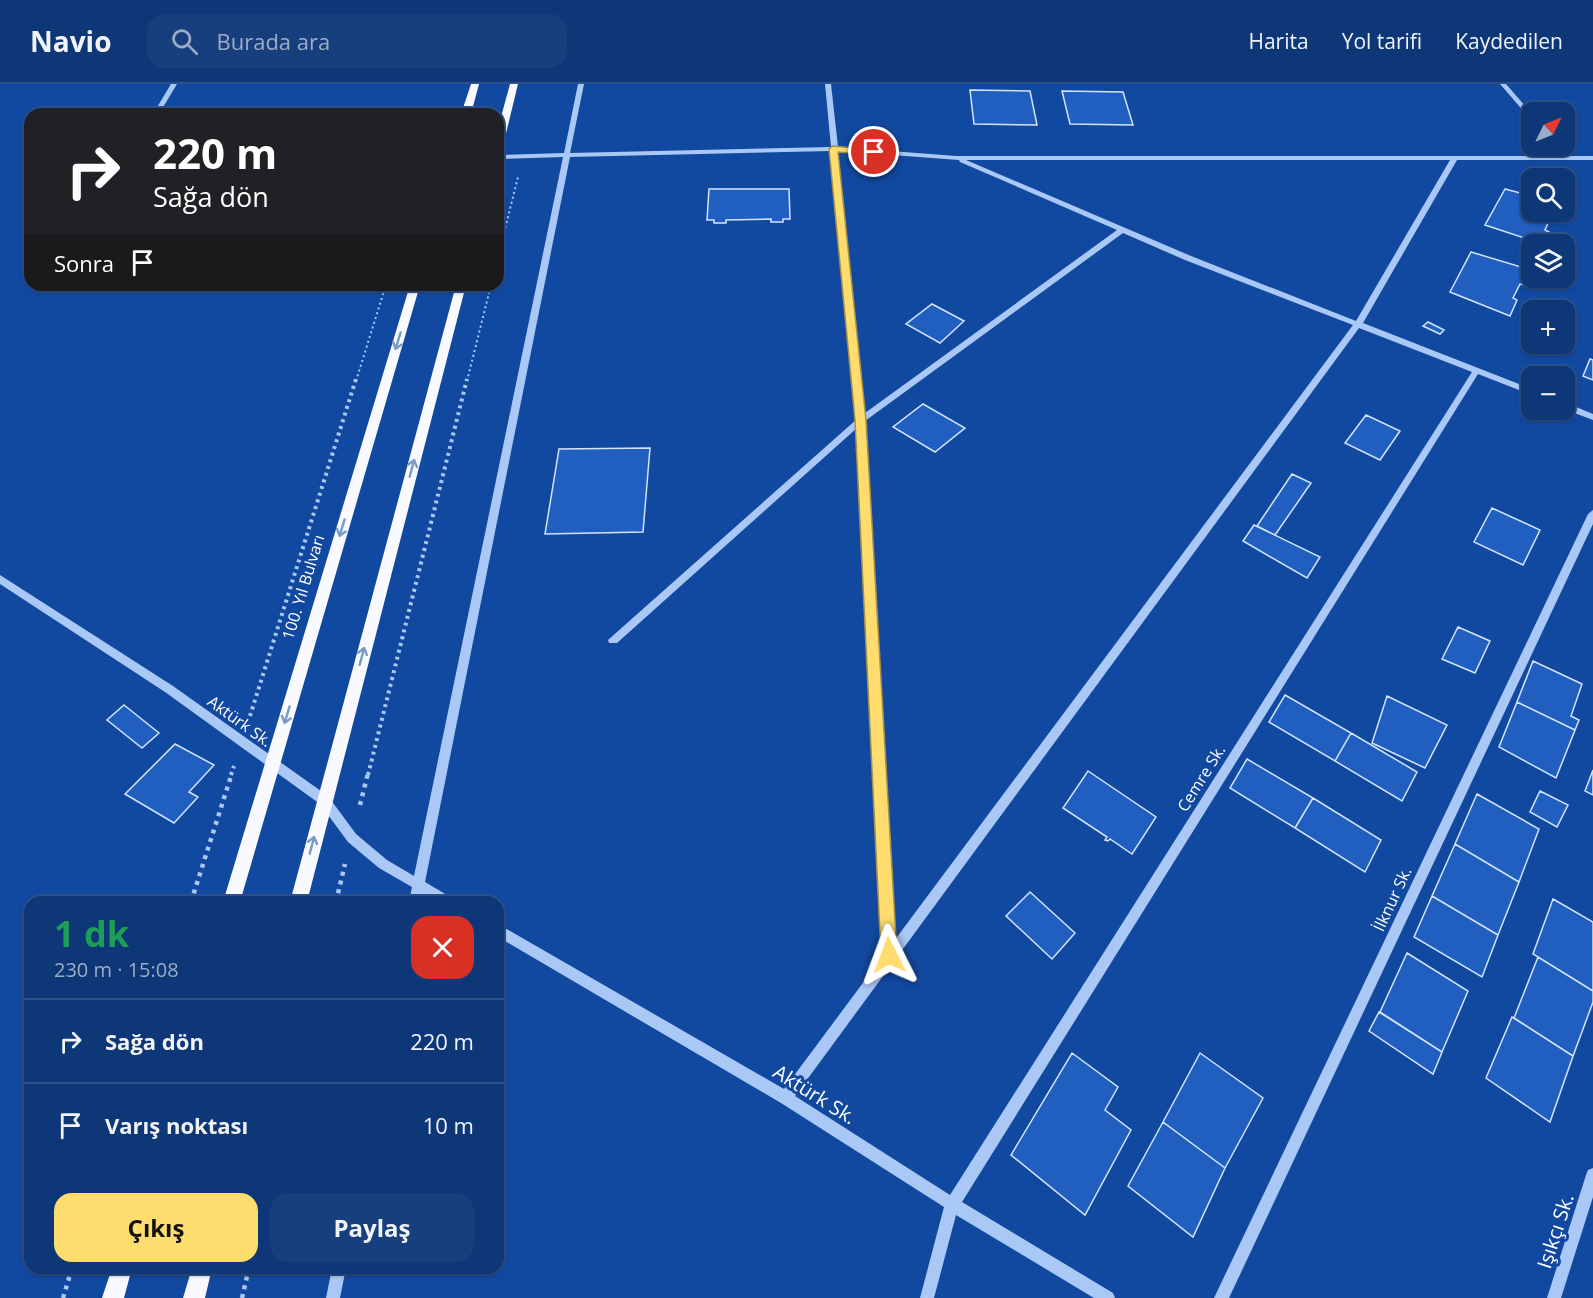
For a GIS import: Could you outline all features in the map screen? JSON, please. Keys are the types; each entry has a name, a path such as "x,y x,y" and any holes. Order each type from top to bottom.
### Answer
{"main road":[{"path":"468,108 475,84"},
{"path":"504,123 514,84"},
{"name":"100. Yıl Bulvarı","path":"233,896 413,291"},
{"path":"300,896 459,291"},
{"path":"113,1298 120,1274"},
{"path":"194,1298 200,1274"}],"street":[{"path":"160,108 174,84"},
{"path":"416,896 581,84"},
{"path":"828,84 861,420 889,955"},
{"path":"1503,84 1521,106"},
{"path":"504,157 833,149 956,158 1593,158"},
{"path":"956,158 1188,258 1521,388"},
{"path":"786,1098 889,955 1358,324 1455,158"},
{"path":"613,640 861,420 1122,230"},
{"name":"Cemre Sk.","path":"927,1298 952,1204 1477,370"},
{"path":"1575,410 1593,417"},
{"name":"İlknur Sk.","path":"1221,1298 1593,514"},
{"name":"Aktürk Sk.","path":"0,579 169,689 324,800 351,838 383,864 438,896"},
{"name":"Aktürk Sk.","path":"504,934 786,1098 952,1204 1108,1298"},
{"name":"Işıkçı Sk.","path":"1554,1298 1593,1175"},
{"path":"333,1298 338,1274"}],"path":[{"path":"504,232 522,158"},
{"path":"268,659 384,291"},
{"path":"337,896 489,291"},
{"path":"192,896 216,821"},
{"path":"63,1298 70,1274"},
{"path":"242,1298 248,1274"}],"building":[{"path":"970,90 1030,91 1037,125 974,124"},
{"path":"1062,91 1123,92 1133,125 1070,124"},
{"path":"709,189 789,189 790,219 783,219 783,222 771,222 771,219 726,220 726,223 714,223 714,220 707,220"},
{"path":"1505,189 1521,193 1521,222 1549,222 1545,230 1549,232 1548,234 1521,234 1521,237 1485,225"},
{"path":"1471,252 1521,267 1521,284 1513,298 1517,300 1510,316 1450,292"},
{"path":"932,304 964,321 940,343 906,324"},
{"path":"1428,322 1444,330 1440,334 1423,326"},
{"path":"1590,359 1593,360 1593,380 1583,376"},
{"path":"923,404 965,428 935,452 893,427"},
{"path":"1366,415 1400,431 1380,460 1345,443"},
{"path":"650,448 643,532 545,534 559,449"},
{"path":"1292,474 1311,483 1275,535 1257,526"},
{"path":"1492,508 1540,530 1523,565 1474,542"},
{"path":"1254,525 1320,557 1307,578 1243,541"},
{"path":"1458,627 1490,641 1475,673 1442,659"},
{"path":"1533,661 1582,684 1571,716 1579,720 1575,730 1517,702"},
{"path":"1285,695 1351,733 1335,761 1269,722"},
{"path":"1387,696 1447,725 1425,768 1372,743"},
{"path":"1517,702 1575,730 1556,778 1499,747"},
{"path":"124,705 159,733 142,748 107,720"},
{"path":"1351,733 1417,772 1402,801 1335,761"},
{"path":"175,744 214,765 189,792 198,797 174,823 125,794"},
{"path":"1247,759 1313,798 1295,828 1230,788"},
{"path":"1593,770 1593,795 1585,791"},
{"path":"1088,771 1156,817 1132,854 1110,839 1105,840 1107,837 1063,808"},
{"path":"1540,791 1568,805 1557,827 1530,812"},
{"path":"1477,794 1539,829 1519,882 1455,844"},
{"path":"1313,798 1381,840 1365,872 1295,828"},
{"path":"1455,844 1519,882 1498,935 1432,896"},
{"path":"1030,892 1075,933 1052,959 1006,916"},
{"path":"1432,896 1498,935 1482,977 1414,937"},
{"path":"1553,899 1593,922 1593,991 1533,954"},
{"path":"1407,953 1468,991 1442,1052 1380,1012"},
{"path":"1538,957 1593,991 1593,1002 1573,1056 1514,1018"},
{"path":"1379,1012 1442,1052 1433,1074 1369,1031"},
{"path":"1512,1017 1573,1056 1550,1122 1486,1078"},
{"path":"1072,1053 1118,1087 1105,1110 1131,1130 1085,1215 1011,1155"},
{"path":"1200,1053 1263,1098 1225,1168 1163,1122"},
{"path":"1163,1122 1225,1168 1193,1237 1128,1186"}],"route":[{"path":"874,152 833,149 861,420 889,955"}]}
